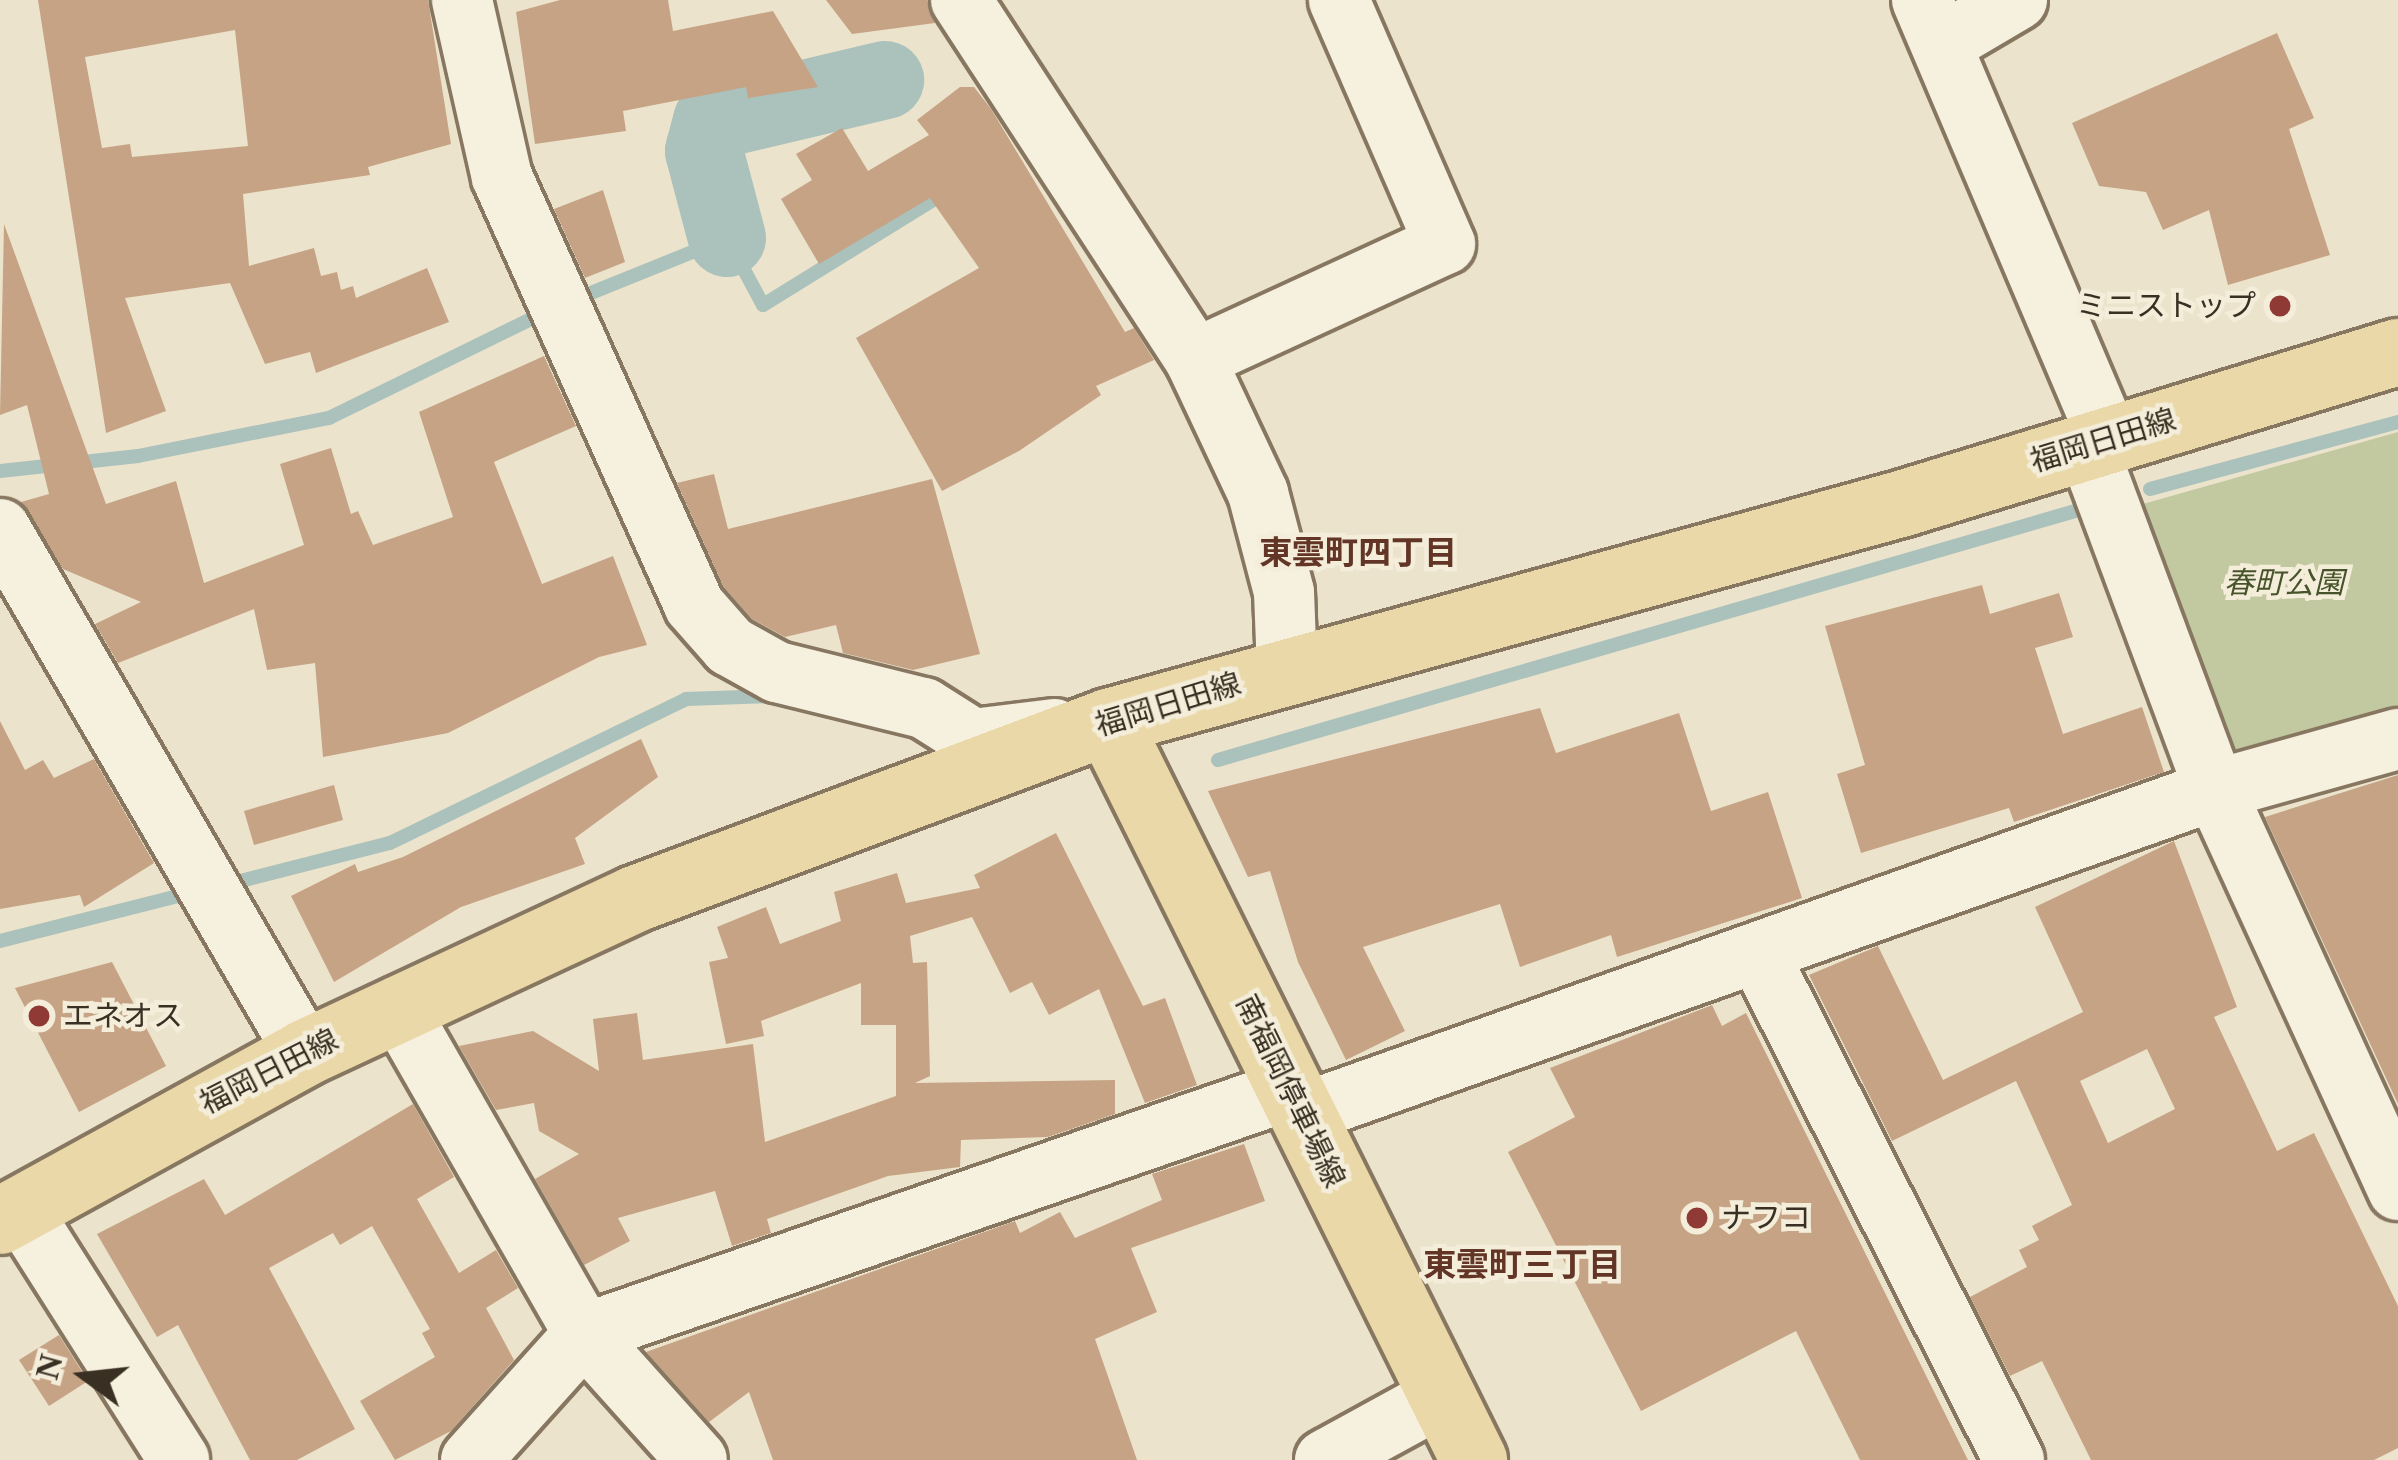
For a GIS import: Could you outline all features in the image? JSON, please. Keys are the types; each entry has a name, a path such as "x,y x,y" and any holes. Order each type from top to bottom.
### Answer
{"main road":[{"name":"福岡日田線","path":"10,1215 305,1053 635,899 1108,722 2398,352"},
{"name":"南福岡停車場線","path":"1108,722 1474,1460"}],"street":[{"path":"462,0 502,177 694,605 730,646 777,672 924,708 974,739 1108,722"},
{"path":"961,0 1195,359 1258,493 1284,592 1287,668"},
{"path":"1195,359 1445,244 1339,0"},
{"path":"2017,0 1932,22 2097,442 2215,790 2398,1190"},
{"path":"0,529 305,1053"},
{"path":"471,1460 584,1334 1758,953 2215,790 2398,739"},
{"path":"1758,953 2014,1460"},
{"path":"397,1007 584,1334 697,1460"},
{"path":"10,1215 179,1460"},
{"path":"1324,1460 1442,1396"}],"green space":[{"name":"春町公園","path":"2398,432 2398,726 2222,757 2136,506"}],"building":[{"path":"38,0 428,0 451,144 368,167 370,175 243,194 249,266 314,248 321,276 337,272 341,290 353,286 356,298 427,268 449,322 316,373 310,352 265,364 230,283 125,298 166,411 106,433","holes":["235,30 248,146 132,157 130,144 102,148 85,57"]},
{"path":"560,0 668,0 673,31 773,11 818,87 748,98 746,87 623,111 626,131 535,144 516,12"},
{"path":"826,0 927,0 935,23 852,34"},
{"path":"2277,33 2314,118 2289,129 2330,255 2228,285 2209,210 2163,230 2146,192 2099,186 2072,123"},
{"path":"960,87 974,87 991,109 1125,332 1134,328 1154,360 1096,386 1101,395 1019,451 942,491 856,338 979,268 930,198 819,264 781,199 812,180 796,154 842,128 868,171 929,135 917,120"},
{"path":"603,190 625,262 585,278 554,209"},
{"path":"4,224 106,504 176,481 204,583 304,545 280,464 331,448 351,514 358,511 373,545 453,517 419,412 544,356 576,426 494,462 542,584 613,556 647,645 599,657 448,733 323,757 315,663 267,670 254,609 118,663 95,624 141,602 63,569 21,502 49,494 27,405 0,415"},
{"path":"714,474 728,529 932,479 980,654 913,670 843,653 836,625 785,637 752,619 723,586 677,483"},
{"path":"1982,585 1990,614 2059,593 2073,637 2035,648 2063,734 2142,707 2164,772 2014,822 2009,808 1861,853 1837,774 1865,765 1825,626"},
{"path":"1540,708 1556,753 1679,713 1711,811 1768,792 1802,898 1617,957 1611,935 1520,967 1500,904 1363,947 1405,1031 1346,1060 1298,962 1270,871 1248,877 1208,791"},
{"path":"0,721 25,770 43,760 54,778 94,759 154,863 84,907 80,895 0,909"},
{"path":"641,739 658,777 575,838 585,864 461,907 334,982 291,896 355,864 358,872 403,857"},
{"path":"2398,775 2398,1104 2265,817"},
{"path":"334,785 343,820 254,845 244,811"},
{"path":"1056,833 1143,1006 1165,998 1197,1085 1145,1103 1099,989 1049,1015 1032,982 1010,993 972,917 910,936 913,963 927,962 930,1076 915,1083 1115,1080 1115,1114 1048,1137 961,1140 960,1167 888,1176 767,1219 771,1233 732,1246 715,1191 618,1218 630,1241 584,1265 535,1179 579,1154 539,1131 534,1103 496,1110 459,1046 533,1031 599,1071 593,1019 637,1013 643,1060 753,1044 765,1142 896,1096 896,1025 861,1025 861,983 761,1021 764,1036 726,1044 709,962 728,958 717,927 766,907 780,944 841,921 834,892 897,873 906,903 980,888 974,875"},
{"path":"2174,841 2237,1007 2214,1017 2277,1151 2314,1133 2398,1306 2398,1448 2374,1460 2091,1460 2042,1361 2010,1376 1970,1297 2027,1267 2019,1250 2039,1240 2032,1226 2072,1205 2016,1081 1892,1141 1809,975 1878,946 1943,1080 2083,1012 2035,907","holes":["2147,1049 2175,1109 2108,1143 2080,1081"]},
{"path":"112,962 166,1066 79,1112 15,988"},
{"name":"ナフコ","path":"1712,1005 1722,1026 1746,1013 1968,1460 1860,1460 1796,1331 1641,1411 1508,1152 1575,1117 1550,1068"},
{"path":"413,1104 454,1177 417,1199 459,1273 496,1250 518,1288 486,1308 514,1360 451,1431 395,1460 360,1401 435,1357 422,1333 430,1329 372,1226 340,1245 333,1233 269,1268 355,1429 297,1460 250,1460 178,1325 157,1337 97,1234 204,1179 225,1215"},
{"path":"1244,1144 1265,1201 1131,1248 1157,1312 1095,1339 1137,1460 773,1460 749,1392 709,1422 646,1352 1015,1221 1020,1233 1060,1212 1075,1238 1162,1200 1152,1174"},
{"path":"59,1335 88,1381 49,1406 19,1360"}],"waterway":[{"path":"727,238 704,151 712,121 885,80"},
{"path":"576,299 727,238 763,305 946,192"},
{"path":"0,471 138,456 329,418 549,310"},
{"path":"2150,489 2398,422"},
{"path":"1218,760 2082,509"},
{"path":"221,886 390,843 686,699 766,696"},
{"path":"0,941 194,892"}],"place":[{"name":"ミニストップ","path":"2280,306"},
{"name":"エネオス","path":"39,1016"},
{"name":"ナフコ","path":"1697,1218"}],"district":[{"name":"東雲町四丁目","path":"1358,554"},
{"name":"東雲町三丁目","path":"1522,1266"}]}
